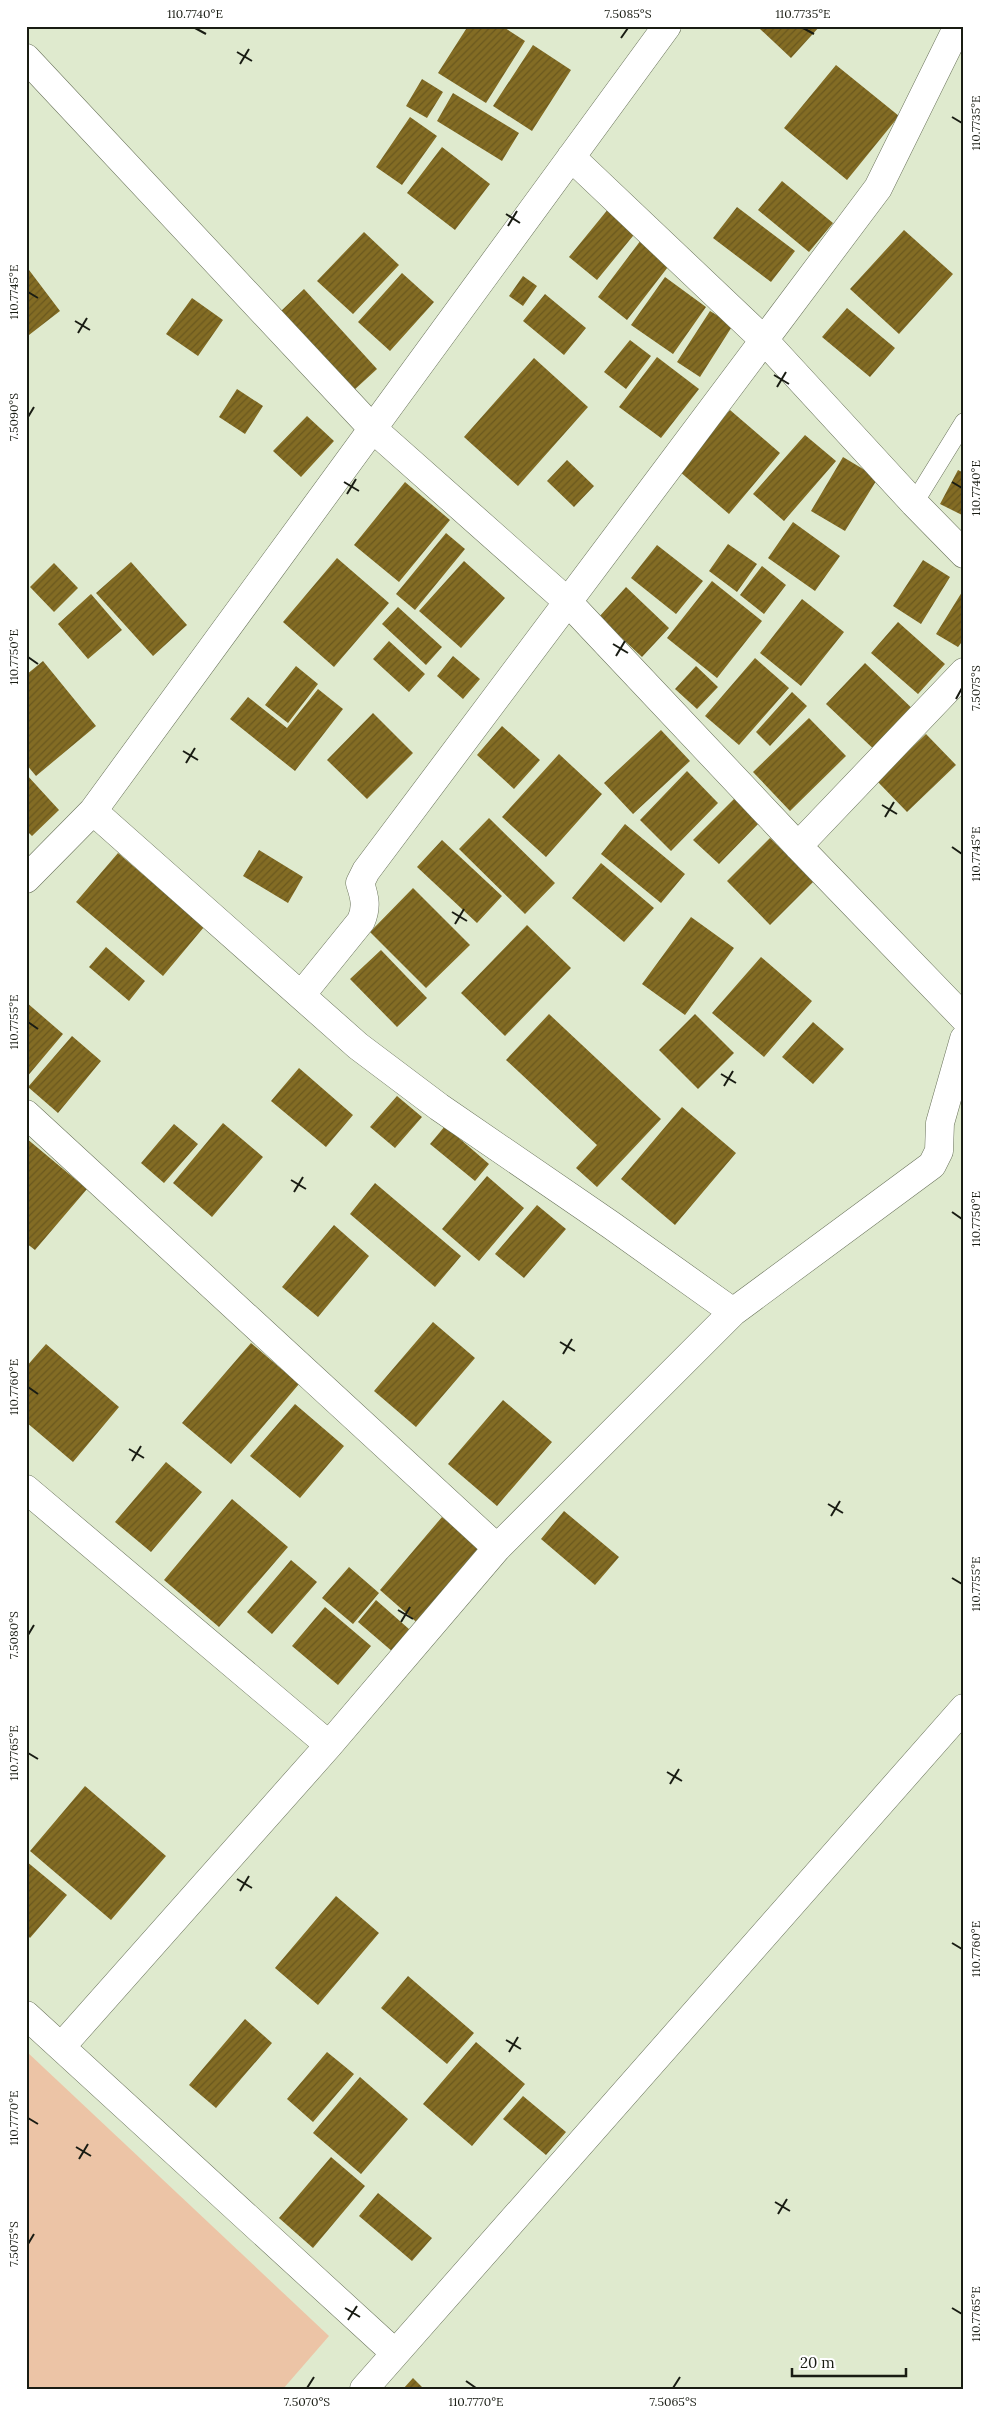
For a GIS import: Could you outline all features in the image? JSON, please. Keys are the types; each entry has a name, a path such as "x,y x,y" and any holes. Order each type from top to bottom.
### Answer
{"street":[{"path":"26,879 93,811 667,26"},
{"path":"302,994 361,922 366,909 360,883 366,871 878,188 958,26"},
{"path":"26,58 373,429 568,602 798,846 964,1018"},
{"path":"571,157 764,340 914,503 964,554"},
{"path":"798,846 964,672"},
{"path":"93,811 302,994 358,1046 439,1107 611,1225 732,1312"},
{"path":"61,2047 329,1745 497,1548 732,1312 932,1166 939,1151 940,1123 964,1039"},
{"path":"26,1114 497,1548"},
{"path":"26,1489 329,1745"},
{"path":"364,2389 964,1708"},
{"path":"26,2015 395,2353"}],"lane":[{"path":"914,503 964,422"}],"shaded area":[{"path":"26,2051 329,2336 283,2389 26,2389"}],"building":[{"path":"468,26 502,26 525,41 486,103 438,73"},
{"path":"763,26 820,26 791,58 760,29"},
{"path":"533,45 571,70 532,131 493,106"},
{"path":"836,65 899,116 847,180 784,128"},
{"path":"422,79 443,92 427,118 406,106"},
{"path":"453,93 519,133 502,161 437,121"},
{"path":"410,117 437,136 402,185 376,167"},
{"path":"442,147 490,184 455,230 407,193"},
{"path":"782,181 833,223 809,252 758,210"},
{"path":"737,207 795,251 771,282 713,238"},
{"path":"609,208 637,231 597,280 569,257"},
{"path":"904,230 953,274 899,334 850,289"},
{"path":"364,232 399,265 353,314 317,281"},
{"path":"641,240 671,263 627,320 598,297"},
{"path":"26,266 60,311 29,335 26,332"},
{"path":"402,273 434,302 390,351 358,322"},
{"path":"523,276 537,286 523,306 509,296"},
{"path":"665,277 706,307 673,354 631,325"},
{"path":"304,289 377,369 353,391 280,312"},
{"path":"545,294 586,328 564,355 523,321"},
{"path":"192,298 223,320 198,356 166,334"},
{"path":"847,308 895,348 870,377 822,337"},
{"path":"710,311 733,325 700,377 677,362"},
{"path":"630,340 651,356 626,389 604,372"},
{"path":"657,357 699,389 661,438 619,407"},
{"path":"534,358 588,407 518,486 464,437"},
{"path":"237,389 263,406 245,434 219,417"},
{"path":"730,410 780,453 729,514 679,471"},
{"path":"307,416 334,441 301,477 273,451"},
{"path":"805,435 836,461 784,521 753,494"},
{"path":"843,457 878,478 845,531 811,511"},
{"path":"567,460 594,486 574,507 547,481"},
{"path":"958,470 964,473 964,516 940,504"},
{"path":"405,482 450,520 399,582 354,545"},
{"path":"793,522 840,556 815,591 768,558"},
{"path":"446,533 465,549 415,610 396,594"},
{"path":"728,544 757,564 737,592 709,571"},
{"path":"657,545 703,581 676,614 631,578"},
{"path":"337,558 389,603 334,667 283,622"},
{"path":"923,560 950,577 921,624 893,606"},
{"path":"464,561 505,598 461,648 419,611"},
{"path":"131,562 187,625 153,656 96,593"},
{"path":"54,563 78,588 54,612 30,587"},
{"path":"762,566 786,585 764,614 740,595"},
{"path":"712,581 762,621 717,678 667,638"},
{"path":"626,587 669,628 642,657 599,617"},
{"path":"962,592 964,594 964,639 958,647 936,634"},
{"path":"91,594 122,630 88,659 58,624"},
{"path":"802,599 844,632 801,686 760,653"},
{"path":"398,607 442,647 426,665 382,624"},
{"path":"898,622 945,664 918,694 871,653"},
{"path":"389,641 425,674 409,692 373,659"},
{"path":"453,656 480,679 463,699 437,676"},
{"path":"755,658 789,688 739,745 705,716"},
{"path":"43,661 96,726 36,776 26,764 26,675"},
{"path":"865,663 920,716 881,756 826,704"},
{"path":"296,666 318,684 288,723 265,705"},
{"path":"696,666 718,687 697,709 675,689"},
{"path":"318,689 343,709 295,771 230,719 248,697 287,728"},
{"path":"792,692 807,706 770,746 756,732"},
{"path":"373,713 413,753 367,799 327,760"},
{"path":"809,718 846,756 790,811 753,772"},
{"path":"502,726 540,760 514,789 477,755"},
{"path":"661,730 690,761 633,814 604,783"},
{"path":"926,734 956,765 907,812 877,781"},
{"path":"559,754 602,794 546,857 502,817"},
{"path":"687,771 718,803 671,851 640,820"},
{"path":"26,774 59,810 32,836 26,830"},
{"path":"735,798 760,822 719,864 693,840"},
{"path":"489,818 555,883 525,914 459,849"},
{"path":"625,824 685,874 661,903 601,854"},
{"path":"770,838 814,881 770,925 727,881"},
{"path":"442,840 502,896 477,923 417,867"},
{"path":"259,850 303,877 288,903 243,876"},
{"path":"118,853 204,927 163,976 76,902"},
{"path":"601,863 654,908 624,942 572,898"},
{"path":"413,888 470,945 426,988 370,932"},
{"path":"691,917 734,948 685,1015 642,984"},
{"path":"527,925 571,968 505,1036 461,993"},
{"path":"106,947 145,981 129,1001 89,967"},
{"path":"381,950 427,998 397,1027 350,979"},
{"path":"761,957 812,1001 764,1057 712,1013"},
{"path":"26,1002 63,1034 26,1078"},
{"path":"549,1014 661,1119 597,1187 576,1168 597,1145 506,1060"},
{"path":"695,1014 734,1053 698,1089 659,1050"},
{"path":"813,1022 844,1049 813,1084 782,1057"},
{"path":"72,1036 101,1061 58,1113 28,1087"},
{"path":"299,1068 353,1115 326,1147 271,1101"},
{"path":"397,1096 422,1117 395,1148 370,1127"},
{"path":"682,1107 736,1153 675,1225 621,1179"},
{"path":"223,1123 263,1157 212,1217 173,1183"},
{"path":"174,1124 198,1144 164,1183 141,1163"},
{"path":"445,1126 489,1164 475,1181 430,1144"},
{"path":"26,1138 87,1189 35,1250 26,1243"},
{"path":"487,1176 524,1208 479,1261 442,1229"},
{"path":"375,1183 461,1256 435,1287 350,1214"},
{"path":"537,1205 566,1229 524,1278 495,1254"},
{"path":"334,1225 369,1256 318,1317 282,1287"},
{"path":"433,1322 475,1358 416,1427 374,1391"},
{"path":"251,1343 299,1384 231,1464 182,1423"},
{"path":"46,1344 119,1407 73,1462 26,1422 26,1367"},
{"path":"503,1400 552,1442 497,1506 448,1464"},
{"path":"295,1404 344,1446 300,1498 250,1456"},
{"path":"166,1462 202,1492 151,1552 115,1522"},
{"path":"232,1499 288,1547 219,1627 164,1580"},
{"path":"564,1511 619,1557 595,1585 541,1539"},
{"path":"442,1517 485,1553 422,1627 380,1590"},
{"path":"291,1560 317,1582 272,1634 247,1612"},
{"path":"349,1567 379,1593 353,1624 322,1598"},
{"path":"376,1600 418,1637 400,1658 358,1622"},
{"path":"325,1607 371,1646 338,1685 292,1646"},
{"path":"85,1786 166,1856 111,1920 30,1851"},
{"path":"26,1861 67,1895 30,1938 26,1934"},
{"path":"336,1896 379,1933 318,2005 275,1968"},
{"path":"408,1976 474,2033 447,2064 381,2008"},
{"path":"245,2019 272,2043 216,2108 189,2085"},
{"path":"476,2042 525,2084 472,2146 423,2104"},
{"path":"327,2052 354,2074 313,2122 287,2099"},
{"path":"360,2077 408,2119 361,2174 313,2133"},
{"path":"523,2096 566,2132 546,2155 503,2119"},
{"path":"331,2157 365,2186 313,2248 279,2218"},
{"path":"378,2193 432,2238 412,2261 359,2216"},
{"path":"413,2378 424,2389 403,2389"}]}
